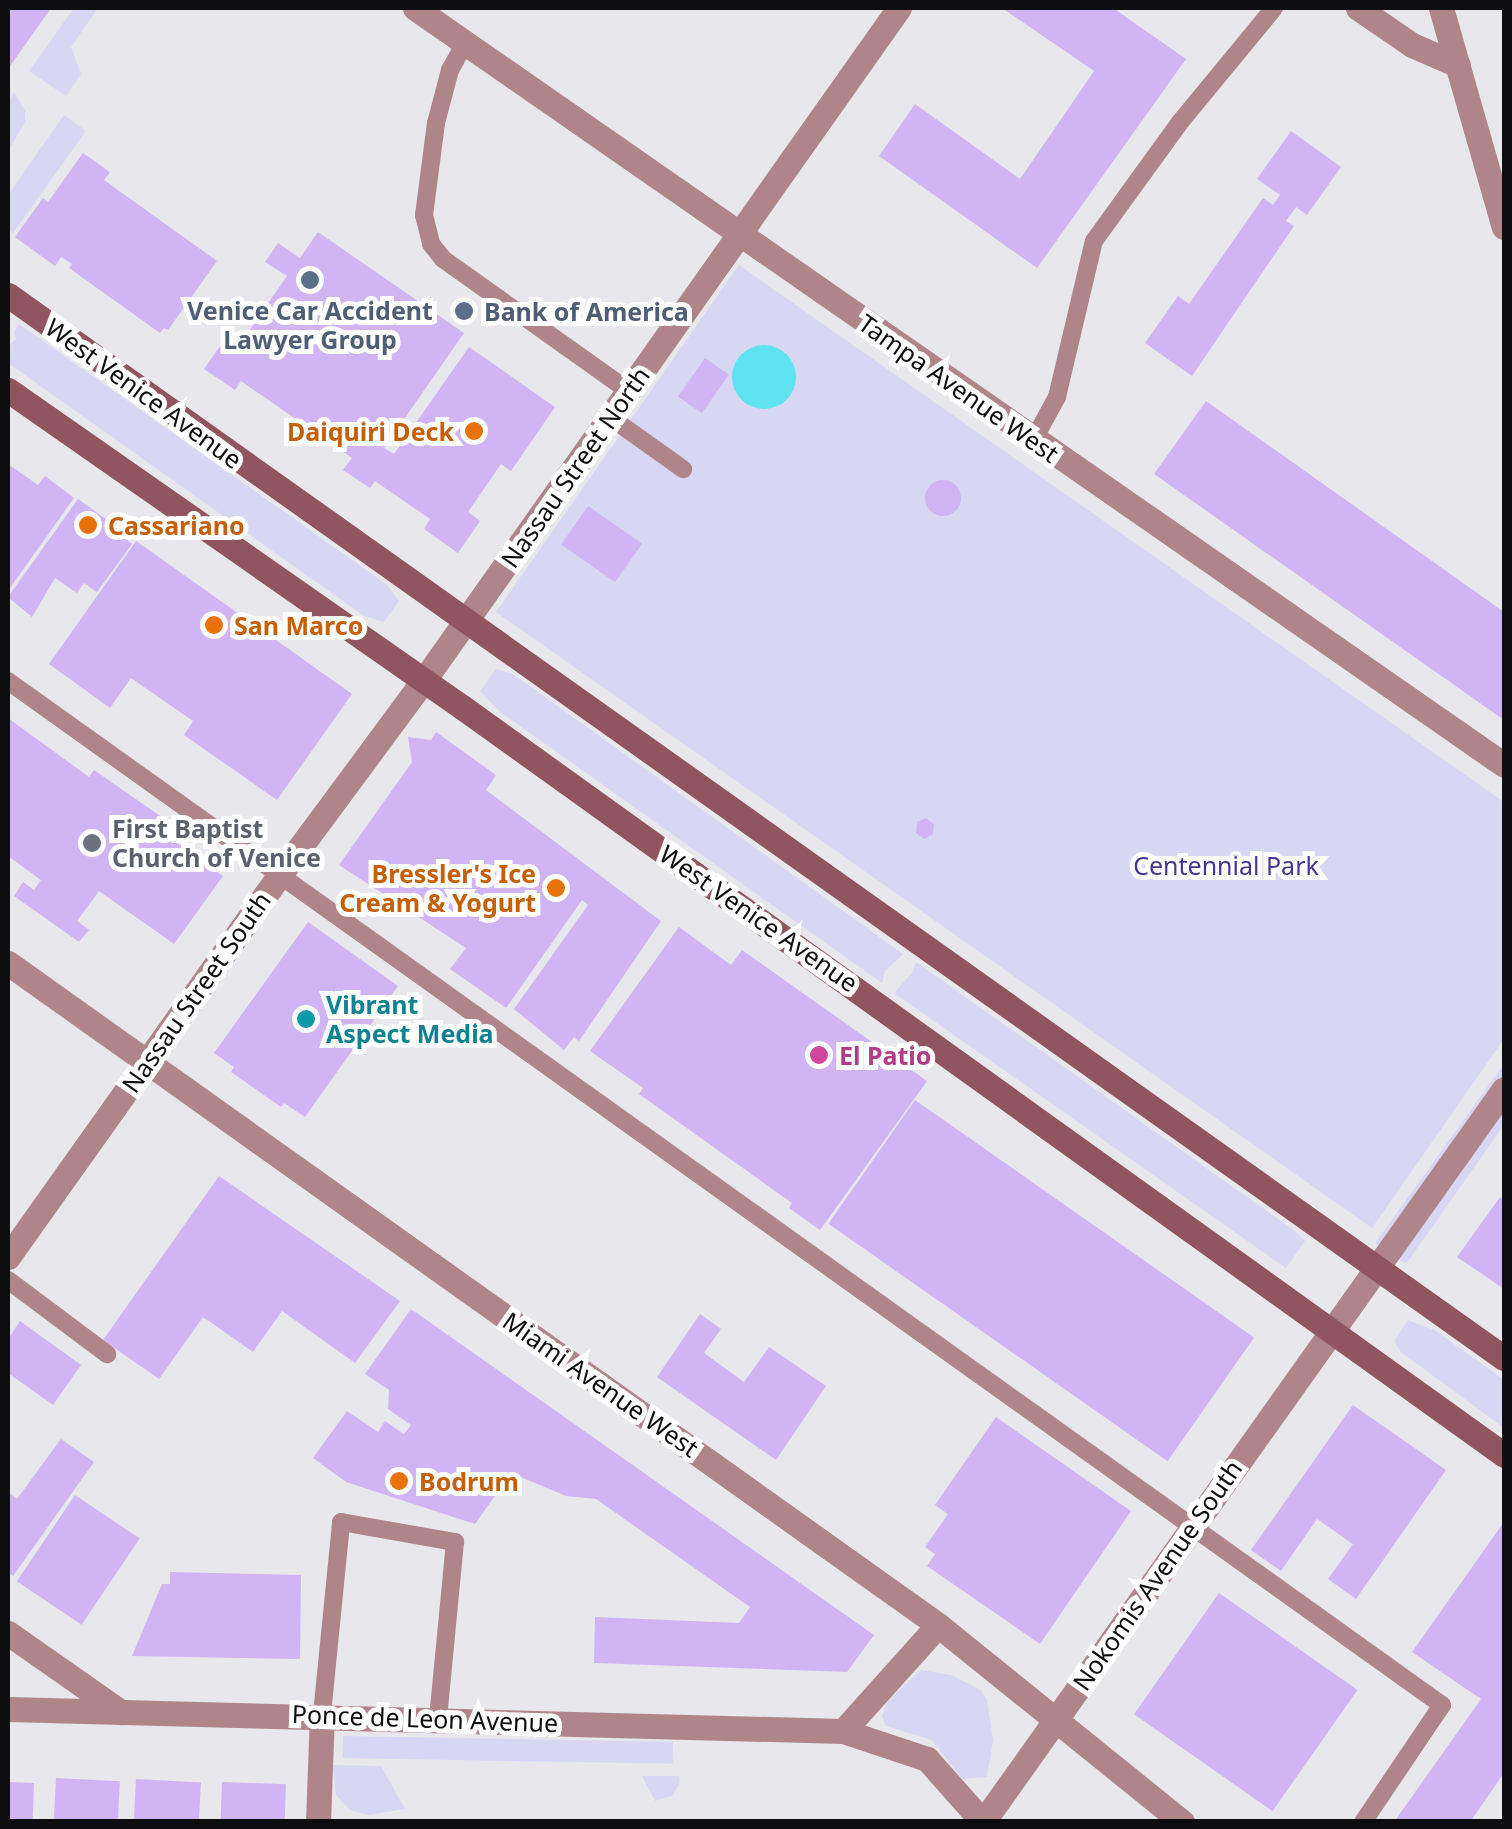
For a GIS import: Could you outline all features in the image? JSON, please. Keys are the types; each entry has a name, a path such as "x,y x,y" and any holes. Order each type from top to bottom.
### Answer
{"street":[{"name":"Tampa Avenue West","path":"415,8 738,236 1504,764"},
{"name":"Nassau Street North","path":"424,680 899,8"},
{"path":"1358,8 1412,45 1458,65"},
{"path":"1441,8 1496,170 1504,227"},
{"name":"West Venice Avenue","path":"8,296 1504,1358"},
{"name":"West Venice Avenue","path":"8,390 424,680 1504,1454"},
{"name":"Nassau Street South","path":"8,1257 278,877 424,680"},
{"name":"Miami Avenue West","path":"8,963 938,1625 1058,1718 1091,1751 1182,1822"},
{"name":"Nokomis Avenue South","path":"983,1822 1504,1088"},
{"path":"842,1730 938,1625"},
{"path":"8,1633 121,1712"},
{"name":"Ponce de Leon Avenue","path":"8,1709 842,1730 927,1759 983,1822"},
{"path":"318,1822 322,1714"}],"lane":[{"path":"1034,439 1056,397 1094,241 1181,121 1274,8"},
{"path":"465,43 450,70 440,102 426,188 427,232 443,259 629,391"},
{"path":"610,417 683,469"},
{"path":"8,680 278,877 1442,1705 1363,1822"},
{"path":"8,1280 107,1354"},
{"path":"322,1714 340,1522 455,1542 438,1718"}],"green space":[{"path":"74,8 98,8 71,47 81,74 66,96 29,71"},
{"path":"14,92 25,111 25,122 8,151 8,102"},
{"path":"64,115 86,131 13,233 8,229 8,195"},
{"name":"Centennial Park","path":"739,265 1504,802 1504,1039 1372,1228 496,612"},
{"path":"19,324 386,584 399,601 384,622 364,616 8,363 8,347 16,339 14,332"},
{"path":"496,669 513,674 903,954 885,971 882,983 499,711 480,691"},
{"path":"916,962 1295,1231 1305,1241 1286,1268 894,993 912,973"},
{"path":"1504,1064 1504,1125 1406,1264 1375,1243"},
{"path":"1408,1320 1436,1331 1504,1380 1504,1428 1401,1352 1394,1341"},
{"path":"921,1670 951,1675 981,1690 987,1700 993,1740 987,1777 962,1779 932,1740 886,1726 882,1717 887,1702"},
{"path":"343,1736 673,1742 673,1764 343,1758"},
{"path":"333,1765 381,1766 405,1809 368,1815 350,1810 336,1795"},
{"path":"642,1776 679,1776 680,1782 673,1795 655,1801"}],"water":[{"path":"764,345 786,355 796,377 786,399 764,409 742,399 732,377 742,355"}],"building":[{"path":"8,8 51,8 8,69"},
{"path":"1002,8 1113,8 1186,59 1037,268 879,156 915,104 1020,179 1094,71"},
{"path":"1291,131 1341,167 1307,215 1296,207 1286,221 1294,226 1192,376 1145,343 1178,296 1189,304 1263,198 1273,205 1280,195 1257,179"},
{"path":"83,153 110,172 104,180 217,261 168,330 164,328 160,333 69,268 72,264 61,257 55,266 15,237 43,198 48,202"},
{"path":"318,232 464,333 384,448 394,454 469,347 555,407 511,471 501,464 468,512 480,521 458,553 424,529 430,519 375,481 370,488 343,470 352,458 241,381 235,390 204,369 225,339 237,348 287,276 265,262 278,243 300,258"},
{"path":"705,358 729,375 702,413 678,397"},
{"path":"1206,401 1504,612 1504,720 1154,474"},
{"path":"8,464 38,485 45,476 74,498 10,588"},
{"path":"943,480 956,485 961,498 956,511 943,516 930,511 925,498 930,485"},
{"path":"78,499 121,530 119,534 132,544 97,592 84,583 77,593 55,578 32,617 8,597"},
{"path":"588,506 642,544 615,582 561,545"},
{"path":"136,541 352,694 277,800 184,735 193,721 131,678 110,708 49,664"},
{"name":"First Baptist Church of Venice","path":"8,718 89,777 94,770 166,820 159,830 223,876 174,944 99,891 77,921 89,930 79,942 14,896 23,882 34,890 41,880 8,856"},
{"path":"436,732 496,775 486,790 661,921 579,1041 574,1037 564,1050 514,1009 588,905 582,900 506,1008 450,969 466,948 339,865 412,762 408,737 431,740"},
{"path":"926,818 934,824 933,834 924,839 916,833 917,822"},
{"name":"Vibrant Aspect Media","path":"308,922 398,986 305,1117 284,1103 281,1107 231,1072 234,1067 214,1053"},
{"path":"679,927 731,965 742,950 927,1081 820,1230 789,1208 792,1203 639,1094 643,1088 590,1051"},
{"path":"915,1100 1254,1337 1168,1461 828,1224"},
{"path":"219,1176 400,1301 355,1363 282,1311 253,1352 203,1317 159,1379 103,1340"},
{"path":"1500,1197 1504,1201 1504,1289 1457,1257"},
{"path":"411,1309 874,1635 847,1672 594,1663 595,1617 739,1623 750,1607 596,1499 566,1496 511,1473 475,1524 346,1482 313,1458 347,1411 378,1432 385,1421 404,1434 411,1425 388,1409 389,1390 365,1374"},
{"path":"700,1314 721,1329 704,1353 744,1382 769,1347 826,1386 776,1460 657,1377"},
{"path":"20,1321 81,1365 53,1405 8,1373 8,1339"},
{"path":"1353,1405 1446,1470 1356,1599 1328,1579 1353,1544 1317,1519 1281,1571 1251,1550"},
{"path":"996,1417 1131,1511 1040,1644 927,1566 935,1554 925,1547 948,1514 935,1505"},
{"path":"61,1439 94,1462 13,1576 8,1572 8,1492 17,1499"},
{"path":"75,1495 140,1539 82,1625 17,1581"},
{"path":"1504,1522 1504,1773 1470,1822 1394,1822 1481,1699 1412,1652"},
{"path":"170,1572 301,1575 300,1659 132,1656 162,1584 170,1584"},
{"path":"1219,1593 1357,1690 1273,1811 1134,1714"},
{"path":"56,1778 120,1781 118,1822 54,1822"},
{"path":"136,1779 201,1782 199,1822 134,1822"},
{"path":"8,1782 34,1783 33,1822 8,1822"},
{"path":"222,1782 286,1784 285,1822 221,1822"}],"place":[{"name":"Venice Car Accident Lawyer Group","path":"310,280"},
{"name":"Bank of America","path":"464,311"},
{"name":"Daiquiri Deck","path":"474,431"},
{"name":"Cassariano","path":"88,525"},
{"name":"San Marco","path":"214,625"},
{"name":"First Baptist Church of Venice","path":"92,843"},
{"name":"Bressler's Ice Cream & Yogurt","path":"556,888"},
{"name":"Vibrant Aspect Media","path":"306,1019"},
{"name":"El Patio","path":"819,1055"},
{"name":"Bodrum","path":"399,1481"}]}
